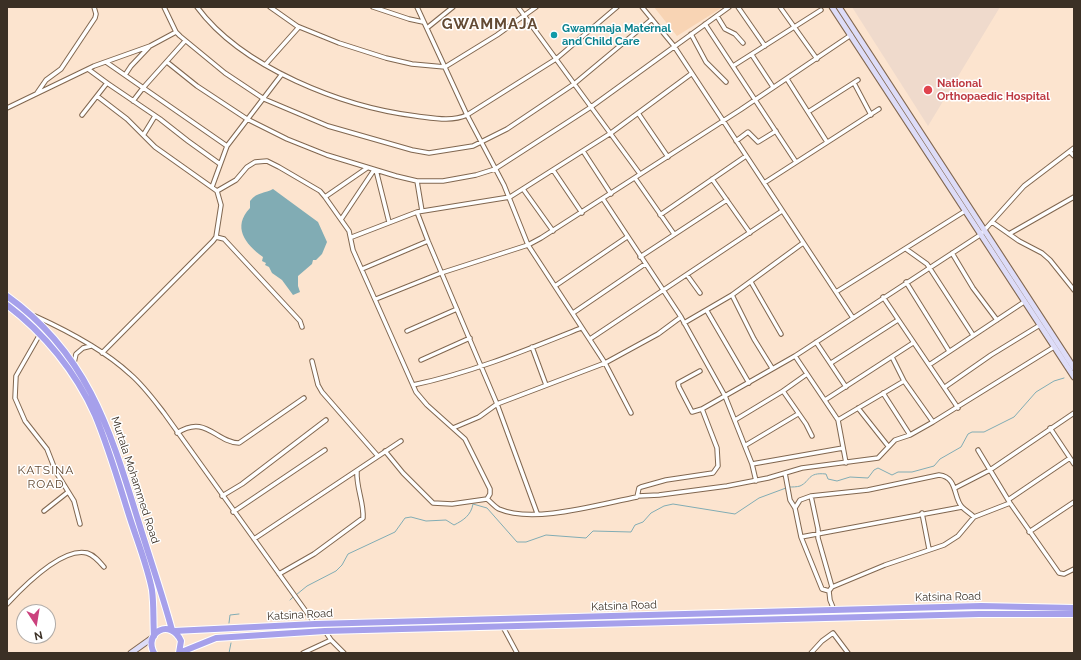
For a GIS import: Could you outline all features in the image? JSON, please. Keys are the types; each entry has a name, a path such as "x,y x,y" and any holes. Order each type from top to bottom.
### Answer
{"highway":[{"name":"Murtala Mohammed Road","path":"7,296 45,329 74,363 89,387 107,425 173,630 181,641 179,653"},
{"name":"Murtala Mohammed Road","path":"7,304 40,334 58,356 84,394 104,437 148,576 153,600 153,637 151,644 154,653"},
{"name":"Katsina Road","path":"153,637 163,629 173,630 315,624 981,606 1074,608"},
{"name":"Katsina Road","path":"179,653 216,638 325,631 979,614 1074,614"}],"main road":[{"path":"832,7 966,212 982,233 1074,368"},
{"path":"839,7 1024,302 1074,377"},
{"path":"130,653 153,637"}],"street":[{"path":"37,94 46,80 61,68 95,18 96,14 94,7"},
{"path":"164,7 176,32 185,41 225,73 264,99 328,126 412,150 429,153 446,152 483,143 574,84 652,19"},
{"path":"197,7 223,35 282,74 349,101 393,113 437,119 456,118 467,114 556,59 617,7"},
{"path":"270,7 299,27 339,43 386,58 412,64 445,67 470,53 536,7"},
{"path":"373,7 424,22"},
{"path":"417,7 467,114 510,197 528,245 605,363 631,413"},
{"path":"427,28 453,7"},
{"path":"518,7 640,174"},
{"path":"642,7 674,46 853,318"},
{"path":"167,62 197,86 247,119 287,139 367,168 417,181 443,181 476,175 495,169 591,107 729,7"},
{"path":"738,7 764,46"},
{"path":"780,7 817,59"},
{"path":"733,66 821,10"},
{"path":"716,16 725,29 735,34 743,43"},
{"path":"705,24 796,162"},
{"path":"266,64 299,27"},
{"path":"7,108 12,104 37,94 88,69 150,46 176,32"},
{"path":"376,299 441,273 528,245 582,213 856,32"},
{"path":"691,34 706,62 726,82"},
{"path":"133,101 185,41"},
{"path":"125,75 131,66 150,46"},
{"path":"752,54 773,87"},
{"path":"106,62 227,146"},
{"path":"88,69 220,164"},
{"path":"212,187 227,146 282,74"},
{"path":"352,237 417,212 510,197 610,133 691,74"},
{"path":"786,79 827,142"},
{"path":"808,112 858,80"},
{"path":"82,115 107,83"},
{"path":"854,83 871,115"},
{"path":"97,96 127,119 144,134 155,147 217,191 221,205 216,237 211,244 102,354"},
{"path":"7,102 12,104"},
{"path":"764,183 879,109"},
{"path":"638,113 668,157"},
{"path":"144,134 155,116"},
{"path":"736,141 748,132 758,142 776,131"},
{"path":"700,371 678,382 678,385 691,411 694,412 702,410 795,356 982,233 1024,186 1074,148"},
{"path":"583,151 611,194"},
{"path":"1070,152 1074,156"},
{"path":"660,215 746,156"},
{"path":"217,191 236,180 252,164 267,161 305,181 320,191 342,218 352,237 354,250 413,385 421,399 465,439 487,483 490,494 488,499"},
{"path":"325,197 367,168"},
{"path":"342,218 375,170"},
{"path":"375,170 389,222"},
{"path":"553,170 582,213"},
{"path":"635,178 674,234"},
{"path":"712,179 750,233"},
{"path":"417,181 422,211"},
{"path":"523,188 553,231"},
{"path":"1009,234 1074,197"},
{"path":"603,199 681,317 725,396 746,445 756,481"},
{"path":"640,257 727,200"},
{"path":"417,212 441,273 497,404 536,514"},
{"path":"590,339 782,212"},
{"path":"836,292 966,212"},
{"path":"992,222 1009,234 1042,253 1050,260 1074,290"},
{"path":"216,237 224,239 300,321 302,327"},
{"path":"555,286 627,237"},
{"path":"362,269 428,241"},
{"path":"684,323 707,311 732,295 803,243"},
{"path":"906,249 930,267 973,335"},
{"path":"952,253 973,288 997,320"},
{"path":"573,313 645,264"},
{"path":"687,275 700,293"},
{"path":"751,282 782,334"},
{"path":"906,282 949,352"},
{"path":"732,295 754,339 772,368"},
{"path":"883,297 958,408"},
{"path":"929,365 973,335 988,328 997,320 1024,302"},
{"path":"407,331 457,308"},
{"path":"707,311 749,383"},
{"path":"29,314 91,346 139,382 164,413 315,624"},
{"path":"454,428 479,417 497,404 605,363 658,334 681,317"},
{"path":"831,364 898,320"},
{"path":"945,387 991,355 1040,325"},
{"path":"413,385 440,380 482,367 581,328"},
{"path":"40,334 16,376 15,398 25,420 47,449 56,472 74,501 80,524"},
{"path":"421,360 470,338"},
{"path":"816,342 846,388"},
{"path":"826,400 914,343"},
{"path":"74,363 76,354 83,348 91,346"},
{"path":"385,451 432,504 452,504 488,499 499,508 511,512 536,514 565,512 638,496 690,492 756,481 802,468 878,458 895,440 910,435 958,408 1054,346"},
{"path":"532,347 546,385"},
{"path":"795,356 838,420 846,463"},
{"path":"1068,360 1074,357"},
{"path":"892,358 904,381 933,422"},
{"path":"312,360 318,385 322,392 377,455"},
{"path":"735,420 783,391 807,374"},
{"path":"838,420 904,381"},
{"path":"783,391 806,424 812,436"},
{"path":"883,393 910,435"},
{"path":"177,433 186,427 210,429 219,436 234,443 239,443 304,398"},
{"path":"858,408 888,446"},
{"path":"638,496 638,488 641,487 666,480 713,473 717,470 717,448 702,410"},
{"path":"955,488 990,470 1074,413"},
{"path":"746,445 798,414"},
{"path":"222,496 242,484 326,420"},
{"path":"1050,428 1074,464"},
{"path":"254,539 377,455 401,441"},
{"path":"752,464 843,448"},
{"path":"234,512 325,450"},
{"path":"978,450 1029,532 1059,573 1064,574 1074,569"},
{"path":"834,610 830,600 829,591 832,587 929,549 944,546 952,541 974,517 1009,501 1070,458"},
{"path":"279,574 314,554 363,518 364,511 358,493 357,470"},
{"path":"785,473 786,487 792,505 795,508 801,537 822,589 829,591"},
{"path":"795,508 800,500 811,496 868,490 939,475 948,479 955,488 962,507 974,517"},
{"path":"44,512 68,492"},
{"path":"811,496 818,538 832,587"},
{"path":"1029,532 1074,502"},
{"path":"801,537 922,513 962,507"},
{"path":"922,513 929,549"},
{"path":"7,604 41,572 68,556 87,553 96,558 104,567"},
{"path":"502,619 503,627 517,653"},
{"path":"325,631 330,640 344,653"},
{"path":"811,653 829,634 834,633 848,653"},
{"path":"302,653 330,640"}],"shaded area":[{"path":"654,7 723,7 677,36"},
{"name":"National Orthopaedic Hospital","path":"852,7 1000,7 928,126"}],"water":[{"path":"273,189 318,222 327,242 322,254 316,260 313,260 312,264 298,276 298,286 300,292 293,295 282,280 272,273 269,267 265,265 266,263 262,261 263,257 246,241 241,228 245,215 250,208 250,201 259,194"}],"waterway":[{"path":"789,487 800,486 815,474 826,474 828,479 837,481 850,477 868,478 874,470 878,468 892,475 898,472 912,472 934,466 940,459 961,447 968,434 972,432 984,432 1014,417 1036,392 1054,381 1064,378"},
{"path":"296,595 307,586 336,571 342,565 348,554 395,532 405,518 411,517 426,521 446,520 454,525 466,517 471,511 473,504 487,508 517,542 526,542 546,535 586,538 593,531 631,532 635,525 643,522 651,513 664,506 673,504 735,514 759,498 786,488"},
{"path":"290,600 294,596"},
{"path":"229,623 230,615 239,614"},
{"path":"229,653 231,643"}],"place":[{"name":"Gwammaja Maternal and Child Care","path":"554,35"},
{"name":"National Orthopaedic Hospital","path":"928,90"}],"district":[{"name":"GWAMMAJA","path":"490,24"},
{"name":"KATSINA ROAD","path":"46,477"}]}
